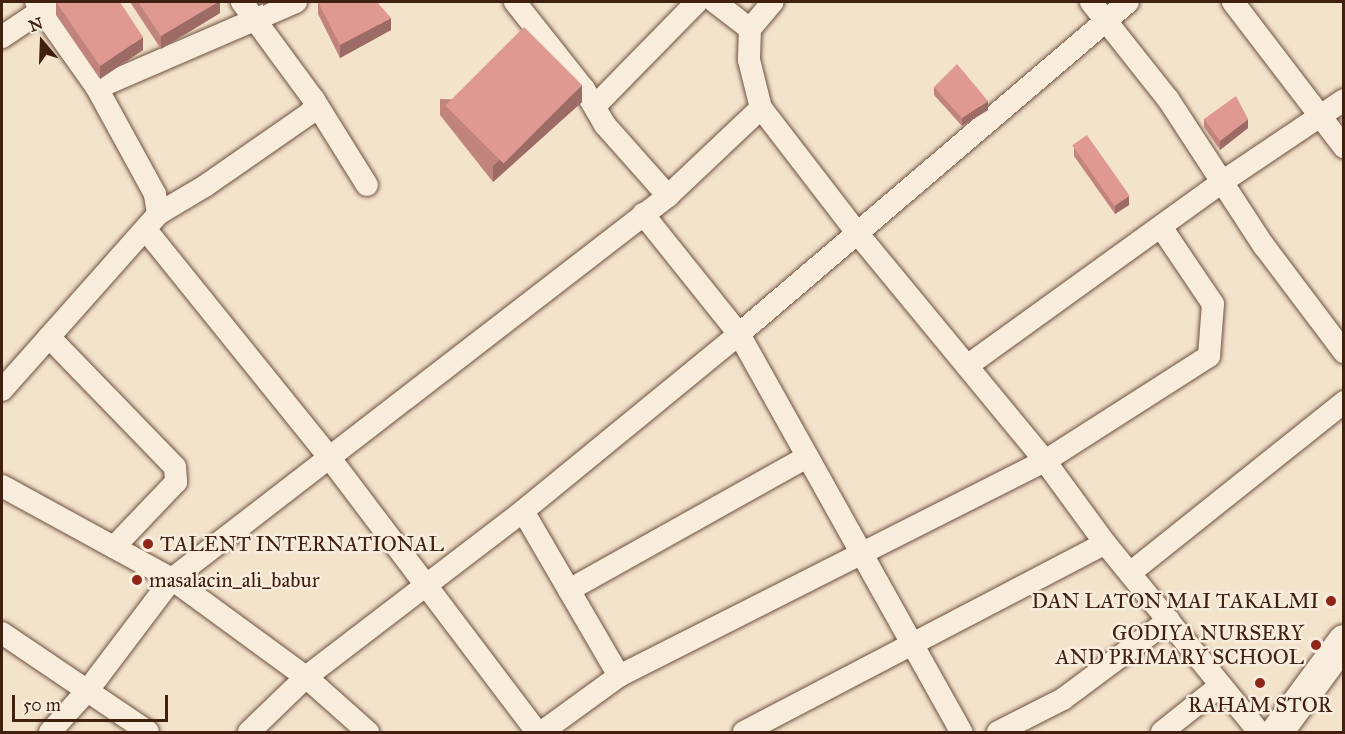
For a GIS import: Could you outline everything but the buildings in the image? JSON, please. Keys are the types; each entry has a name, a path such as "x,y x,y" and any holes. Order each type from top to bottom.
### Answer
{"street":[{"path":"242,2 314,100 368,185"},
{"path":"97,88 256,22 296,2"},
{"path":"595,106 697,2"},
{"path":"715,2 750,29"},
{"path":"773,2 750,29 749,60 761,108 858,234 1045,461 1105,543 1221,685 1279,730 1343,644"},
{"path":"1091,2 1168,99 1264,246 1344,352"},
{"path":"249,732 306,677 423,585 523,511 739,334 1104,20 1128,2"},
{"path":"1233,2 1344,147"},
{"path":"2,37 44,4 97,88 155,194 152,222 423,585 537,732"},
{"path":"520,4 595,106 605,125 668,196"},
{"path":"2,390 152,222 310,113 314,100"},
{"path":"968,366 1222,182 1344,100"},
{"path":"50,732 88,690 172,579 668,196 761,108"},
{"path":"643,214 739,334 961,732"},
{"path":"542,732 619,676 1045,461 1209,356 1213,304 1161,227"},
{"path":"50,337 176,467 176,482 114,547"},
{"path":"1130,573 1344,402"},
{"path":"569,590 807,457"},
{"path":"2,486 172,579 306,677 368,732"},
{"path":"523,511 619,676"},
{"path":"744,732 1105,543"},
{"path":"998,732 1063,699 1169,620"},
{"path":"2,633 148,732"},
{"path":"1162,732 1221,685"}],"place":[{"name":"TALENT INTERNATIONAL","path":"148,544"},
{"name":"masalacin_ali_babur","path":"137,580"},
{"name":"DAN LATON MAI TAKALMI","path":"1331,601"},
{"name":"GODIYA NURSERY AND PRIMARY SCHOOL","path":"1316,645"},
{"name":"RAHAM STOR","path":"1260,683"}]}
